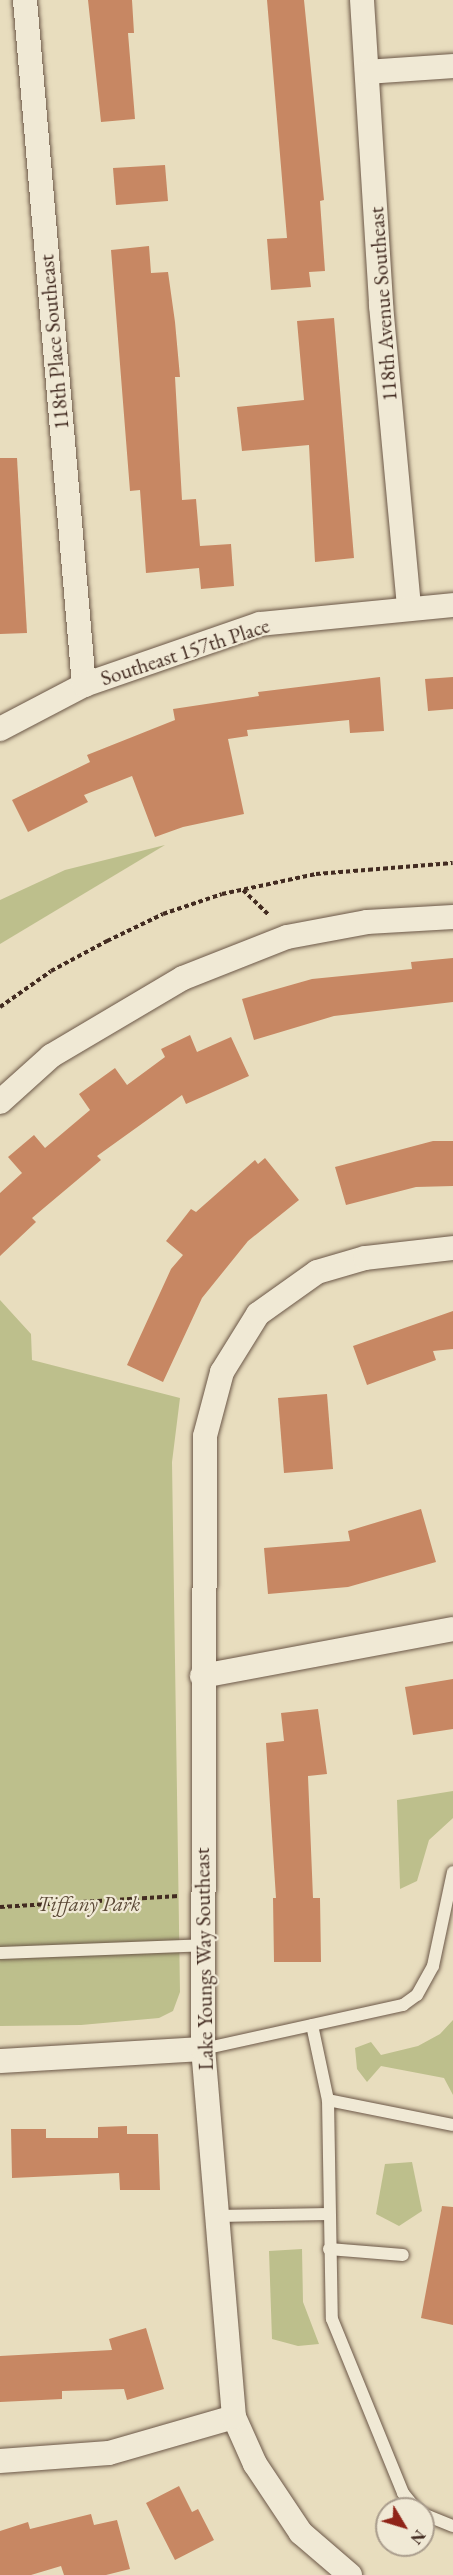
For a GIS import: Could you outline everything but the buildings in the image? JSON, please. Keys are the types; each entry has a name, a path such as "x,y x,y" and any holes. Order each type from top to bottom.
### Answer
{"street":[{"name":"118th Place Southeast","path":"25,0 84,685"},
{"name":"118th Avenue Southeast","path":"362,0 381,305 409,608"},
{"path":"368,72 453,66"},
{"name":"Southeast 157th Place","path":"0,729 84,685 260,624 453,605"},
{"path":"0,1102 51,1056 106,1020 183,978 288,937 367,922 453,917"},
{"name":"Lake Youngs Way Southeast","path":"350,2575 301,2533 255,2464 234,2417 203,2049 202,1676 207,1425 222,1372 258,1314 317,1272 365,1258 453,1248"},
{"path":"202,1676 453,1629"},
{"path":"0,2061 203,2049"},
{"path":"0,2461 109,2453 234,2417"}],"lane":[{"path":"203,2049 403,2005 417,1995 433,1966 453,1872"},
{"path":"0,1953 204,1944"},
{"path":"312,2025 328,2100 329,2249 336,2335 406,2497"},
{"path":"328,2100 453,2125"},
{"path":"217,2216 329,2214"},
{"path":"329,2249 403,2256"},
{"path":"435,2519 453,2526"}],"path":[{"path":"0,1007 51,971 163,914 242,889 316,874 453,863"},
{"path":"242,889 288,937"},
{"path":"0,1907 204,1894"}],"green space":[{"path":"165,845 0,944 0,900 65,870"},
{"name":"Tiffany Park","path":"0,1300 31,1334 32,1360 180,1398 172,1462 180,1992 173,2011 159,2018 81,2025 0,2026"},
{"path":"453,1791 453,1818 429,1840 417,1881 400,1889 397,1800"},
{"path":"453,2020 453,2095 444,2078 381,2066 367,2082 357,2069 355,2048 371,2042 381,2055 418,2046 440,2034"},
{"path":"412,2162 422,2211 399,2226 376,2214 385,2164"},
{"path":"302,2249 303,2302 319,2344 298,2346 272,2339 269,2251"}]}
